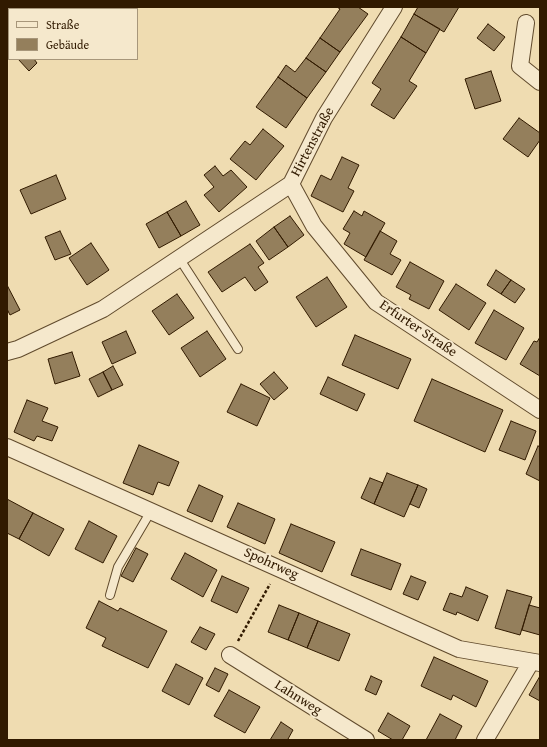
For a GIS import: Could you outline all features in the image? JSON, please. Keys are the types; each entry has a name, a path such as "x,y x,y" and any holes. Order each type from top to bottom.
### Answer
{"street":[{"name":"Hirtenstraße","path":"7,352 18,349 103,309 291,184 324,118 394,7"},
{"path":"526,23 520,66 540,82"},
{"name":"Erfurter Straße","path":"291,184 314,226 376,302 540,410"},
{"name":"Spohrweg","path":"7,447 459,649 535,662"},
{"name":"Lahnweg","path":"230,655 366,740"},
{"path":"485,740 535,662"}],"lane":[{"path":"179,258 238,349"},
{"path":"110,594 118,567 151,511"}],"path":[{"path":"230,655 278,568"}],"building":[{"path":"337,7 358,7 368,14 340,52 320,38 340,9"},
{"path":"418,7 459,7 444,32 414,14"},
{"path":"414,14 440,29 426,53 401,37"},
{"path":"488,24 505,37 494,51 477,38"},
{"path":"401,37 426,53 409,81 417,86 394,119 371,105 381,89 372,83"},
{"path":"320,38 340,52 326,72 306,58"},
{"path":"306,58 326,72 307,98 278,77 286,65 295,72"},
{"path":"19,60 35,60 37,63 29,71"},
{"path":"491,71 501,101 475,109 465,79"},
{"path":"278,77 307,98 286,128 256,107"},
{"path":"519,118 540,133 540,140 528,157 503,139"},
{"path":"263,129 284,146 256,180 230,159 245,141 250,145"},
{"path":"342,157 359,165 348,188 354,191 343,212 311,196 321,175 331,180"},
{"path":"215,166 223,176 231,170 247,187 219,212 204,195 214,187 204,175"},
{"path":"56,175 66,199 31,214 20,190"},
{"path":"186,201 200,225 181,236 167,212"},
{"path":"354,211 362,216 364,211 385,223 366,257 344,244 350,233 343,229"},
{"path":"167,212 181,236 159,248 146,224"},
{"path":"290,216 304,235 288,247 274,227"},
{"path":"274,227 288,247 269,260 256,241"},
{"path":"60,231 71,254 55,260 45,237"},
{"path":"380,231 397,241 390,254 401,260 392,275 364,260"},
{"path":"91,243 109,270 87,285 69,258"},
{"path":"250,244 264,263 258,267 268,282 255,291 245,277 222,292 208,272"},
{"path":"410,262 444,281 429,309 409,299 411,295 396,287"},
{"path":"496,270 511,280 501,294 487,285"},
{"path":"327,277 347,307 316,327 296,297"},
{"path":"511,280 525,289 515,303 501,294"},
{"path":"456,284 486,303 469,330 439,310"},
{"path":"7,285 20,310 10,315 7,309"},
{"path":"177,294 194,318 169,335 152,311"},
{"path":"494,310 524,328 506,360 475,343"},
{"path":"126,331 136,353 112,364 102,342"},
{"path":"207,331 226,359 200,377 181,348"},
{"path":"355,335 411,359 398,389 342,365"},
{"path":"540,337 540,376 520,364 534,341 537,342"},
{"path":"72,352 80,376 55,384 48,359"},
{"path":"113,366 123,385 112,390 103,372"},
{"path":"103,372 112,390 98,397 89,379"},
{"path":"274,372 288,388 274,400 260,384"},
{"path":"328,377 365,394 357,411 320,394"},
{"path":"432,379 503,410 485,452 414,421"},
{"path":"241,384 270,398 257,426 227,412"},
{"path":"27,400 48,408 42,421 58,427 52,441 37,436 34,441 14,432"},
{"path":"511,421 536,431 525,460 499,450"},
{"path":"139,445 179,462 169,486 158,482 153,495 123,483"},
{"path":"538,446 540,447 540,481 526,474"},
{"path":"387,473 418,485 404,517 374,504"},
{"path":"370,478 383,483 374,504 361,498"},
{"path":"199,485 223,496 212,522 187,511"},
{"path":"418,485 427,489 419,508 410,504"},
{"path":"7,499 33,513 19,539 7,533"},
{"path":"238,503 275,519 265,544 227,527"},
{"path":"33,513 64,529 49,556 19,539"},
{"path":"89,521 117,536 103,563 75,549"},
{"path":"291,524 335,542 322,572 279,553"},
{"path":"136,548 148,554 133,582 121,576"},
{"path":"361,549 401,564 391,590 351,575"},
{"path":"185,553 217,570 203,597 171,579"},
{"path":"222,576 249,588 237,613 211,601"},
{"path":"411,576 426,582 418,600 403,594"},
{"path":"466,587 488,596 478,621 457,612 456,615 443,610 450,593 462,597"},
{"path":"507,590 532,597 520,635 495,628"},
{"path":"99,601 118,611 120,608 167,631 148,668 102,646 106,638 86,628"},
{"path":"279,605 299,613 288,640 268,632"},
{"path":"529,605 540,608 540,635 522,630"},
{"path":"299,613 318,621 307,648 288,640"},
{"path":"318,621 350,634 339,661 307,648"},
{"path":"200,627 215,634 206,650 191,642"},
{"path":"434,657 488,681 476,707 453,695 451,700 421,686"},
{"path":"176,664 203,678 189,705 162,691"},
{"path":"215,668 228,674 219,692 206,685"},
{"path":"371,676 382,681 376,695 365,690"},
{"path":"540,676 540,701 529,695"},
{"path":"229,690 260,707 245,733 214,716"},
{"path":"388,713 410,726 402,740 393,740 378,731"},
{"path":"440,714 462,726 455,740 426,740"},
{"path":"281,722 293,730 288,739 290,740 270,740"}]}
